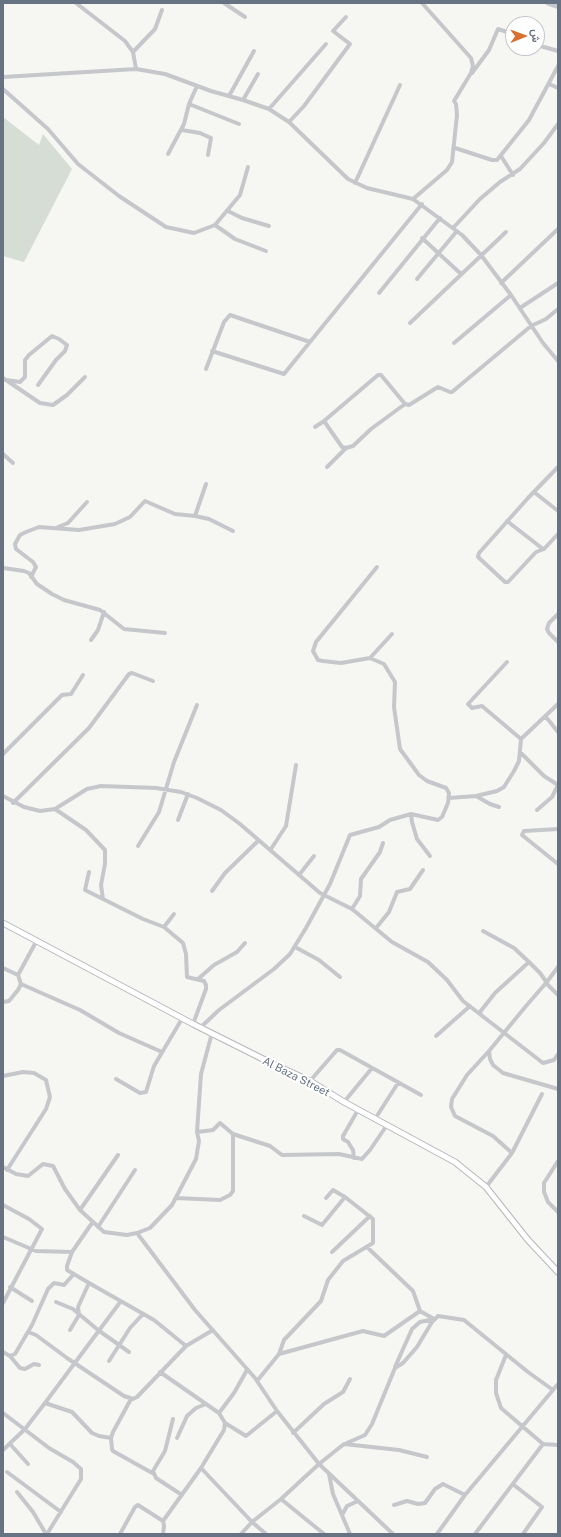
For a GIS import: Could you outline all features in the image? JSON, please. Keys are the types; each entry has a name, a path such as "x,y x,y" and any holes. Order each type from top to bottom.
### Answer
{"main road":[{"name":"Al Baza Street","path":"4,925 36,942 54,949 183,1017 193,1024 270,1063 310,1081 358,1110 455,1162 486,1187 528,1240 558,1272"}],"street":[{"path":"76,3 125,40 133,52 136,69"},
{"path":"224,3 245,17"},
{"path":"413,199 447,170 452,162 455,148 456,104 454,101 471,73 473,66 471,58 422,3"},
{"path":"546,3 558,8"},
{"path":"133,52 155,29 162,10"},
{"path":"289,122 304,106 350,44 333,31 346,17"},
{"path":"456,104 461,90 488,50 497,30 500,28 505,30"},
{"path":"269,109 326,44"},
{"path":"545,47 558,51"},
{"path":"229,96 254,50"},
{"path":"455,148 492,160 497,160 529,120 558,66"},
{"path":"4,77 136,69 165,74 269,109 289,122 335,169 355,183 367,188 413,199 422,204 457,231 481,255 511,295 531,326 558,361"},
{"path":"243,100 258,74"},
{"path":"549,84 558,88"},
{"path":"355,183 400,85"},
{"path":"168,154 182,130 189,104 197,86"},
{"path":"3,89 48,129 78,164 154,220 166,227 194,233 215,226 240,195 248,167"},
{"path":"189,104 239,124"},
{"path":"453,228 475,203 500,182 512,175 531,158 556,129 558,124"},
{"path":"182,130 200,133 211,138 208,155"},
{"path":"501,156 512,175"},
{"path":"212,351 284,374 422,204"},
{"path":"228,211 249,220 269,226"},
{"path":"379,293 422,238 440,218"},
{"path":"215,226 235,239 266,251"},
{"path":"501,283 558,229"},
{"path":"417,279 457,231"},
{"path":"410,323 506,232"},
{"path":"422,238 461,274"},
{"path":"520,308 558,283"},
{"path":"454,343 511,295"},
{"path":"327,467 346,448 353,446 371,429 405,404 409,405 438,387 452,392 531,326 546,319 558,309"},
{"path":"206,369 224,322 230,315 310,342"},
{"path":"5,379 20,382 25,376 25,360 52,336 67,345 65,351 56,360 38,385"},
{"path":"315,427 378,375 381,375 405,404"},
{"path":"5,379 40,403 53,405 67,395 85,377"},
{"path":"324,421 342,446 346,448"},
{"path":"3,454 13,463"},
{"path":"558,467 507,521 478,555 480,560 505,582 511,579 536,552 543,549 558,534"},
{"path":"195,516 206,484"},
{"path":"534,492 558,511"},
{"path":"31,577 36,567 33,562 16,549 17,539 31,529 56,528 78,530 115,524 130,517 145,501 176,514 209,519 233,530"},
{"path":"56,528 68,523 87,502"},
{"path":"507,521 543,549"},
{"path":"201,1027 219,1010 274,969 294,947 324,895 350,835 411,814 438,820 442,817 449,798 449,793 446,788 419,775 400,749 394,707 395,682 384,664 370,658 341,663 318,660 313,651 316,642 377,567"},
{"path":"3,568 24,571 37,584 52,594 104,612 124,629 165,633"},
{"path":"91,640 98,630 104,612"},
{"path":"558,614 549,623 547,628 549,633 558,642"},
{"path":"370,658 392,634"},
{"path":"507,662 468,704 472,708 482,706 521,739"},
{"path":"13,803 89,728 129,674 132,673 153,681"},
{"path":"3,754 62,695 70,694 83,674"},
{"path":"449,798 476,796 497,791 504,786 514,771 520,752 521,739 546,718 558,704"},
{"path":"138,846 159,812 167,790 174,762 197,705"},
{"path":"546,718 558,732"},
{"path":"520,752 544,776 558,785 552,797 537,810"},
{"path":"271,849 286,826 296,765"},
{"path":"3,796 13,803 40,811 55,809 70,798 94,787 114,786 167,790 188,794 221,810 240,824 258,841 271,849 299,875 324,895 352,909 392,942 418,956 437,969 463,1001 543,1063 554,1060 558,1054"},
{"path":"178,820 188,794"},
{"path":"476,796 499,807"},
{"path":"55,809 86,830 105,850 105,864 101,885 103,899"},
{"path":"411,814 417,839 430,856"},
{"path":"558,829 524,831 522,835 558,864"},
{"path":"212,891 225,873 258,841"},
{"path":"352,909 360,896 361,879 380,852 383,842"},
{"path":"299,875 314,856"},
{"path":"376,928 389,912 398,892 410,889 423,870"},
{"path":"89,872 85,890 143,919 164,927 179,938 184,946 188,967 187,977 204,981 206,988 193,1024"},
{"path":"164,927 174,914"},
{"path":"483,931 514,948 540,973 546,984 558,995"},
{"path":"18,975 36,942"},
{"path":"198,979 214,965 237,952 245,943"},
{"path":"294,947 319,960 340,977"},
{"path":"481,1015 480,1012 494,992 528,962"},
{"path":"512,1154 493,1136 455,1116 451,1107 452,1099 467,1075 489,1052 504,1032 546,984 558,967"},
{"path":"3,968 18,975 21,984 80,1010 118,1032 162,1052"},
{"path":"3,1002 9,1001 13,997 21,984"},
{"path":"436,1036 470,1006"},
{"path":"116,1079 144,1093 147,1089 154,1066 183,1017"},
{"path":"3,1167 7,1170 28,1176 42,1164 53,1166 65,1189 80,1210 92,1223 104,1232 119,1235 137,1233 150,1228 176,1198 196,1159 199,1141 197,1132 201,1074 212,1033"},
{"path":"310,1081 337,1050 340,1050 421,1095"},
{"path":"489,1052 493,1065 503,1074 558,1089"},
{"path":"344,1102 372,1068"},
{"path":"3,1076 23,1072 34,1073 46,1080 50,1097 46,1109 7,1170"},
{"path":"375,1119 398,1083"},
{"path":"486,1187 512,1154 542,1094"},
{"path":"354,1158 352,1150 348,1142 343,1139 343,1136 358,1110"},
{"path":"197,1132 213,1130 220,1123 233,1134 256,1143 270,1146 282,1155 339,1154 362,1159 387,1125"},
{"path":"176,1198 220,1200 230,1195 233,1191 233,1134"},
{"path":"80,1210 118,1155"},
{"path":"558,1161 544,1183 544,1192 548,1202 558,1212"},
{"path":"98,1227 135,1170"},
{"path":"257,1382 279,1354 284,1340 321,1301 328,1280 343,1261 353,1254 371,1246 374,1240 374,1222 370,1216 333,1190 326,1198"},
{"path":"304,1216 322,1225 345,1197"},
{"path":"3,1205 42,1228 41,1234 30,1249 10,1286 3,1303"},
{"path":"332,1252 370,1216"},
{"path":"92,1223 72,1252 66,1268 74,1275 121,1300 143,1314 186,1346"},
{"path":"137,1233 212,1330 257,1382 293,1432 320,1464 393,1534"},
{"path":"3,1237 30,1249 44,1252 72,1252"},
{"path":"368,1248 413,1291 420,1311 434,1319"},
{"path":"10,1356 15,1354 28,1332 48,1289 54,1283 64,1285 74,1275"},
{"path":"70,1330 79,1315 78,1307 89,1283"},
{"path":"10,1286 32,1301"},
{"path":"3,1450 25,1429 76,1364 98,1330 121,1300"},
{"path":"56,1302 73,1309 98,1330 130,1352"},
{"path":"279,1354 363,1331 384,1336 420,1311"},
{"path":"109,1361 132,1325 143,1314"},
{"path":"241,1534 252,1522 281,1499 344,1444 365,1435 372,1424 412,1329 420,1322 440,1316 464,1320 506,1355 553,1390"},
{"path":"395,1368 403,1363 417,1347 434,1319"},
{"path":"182,1495 156,1478 154,1474 114,1451 111,1444 111,1438 131,1399 138,1397 186,1346 212,1330"},
{"path":"28,1332 36,1335 76,1364 131,1399"},
{"path":"3,1352 10,1356 20,1368 25,1369 34,1364 39,1365"},
{"path":"506,1355 496,1380 496,1393 500,1408 522,1428 543,1444 558,1445"},
{"path":"219,1413 231,1397 247,1370"},
{"path":"160,1372 219,1413 226,1423 246,1436 277,1411"},
{"path":"293,1432 324,1404 343,1392 350,1379"},
{"path":"437,1534 465,1495 558,1384"},
{"path":"45,1403 72,1412 92,1433 111,1438"},
{"path":"177,1438 187,1416 196,1408 206,1404"},
{"path":"3,1413 44,1445 73,1462 81,1469 81,1479 47,1534 29,1506 17,1492"},
{"path":"154,1474 153,1471 168,1441 173,1419"},
{"path":"163,1521 201,1468 224,1430 226,1423"},
{"path":"10,1444 28,1464"},
{"path":"344,1444 399,1450 427,1457"},
{"path":"475,1534 514,1485 543,1444"},
{"path":"201,1468 252,1522 266,1534"},
{"path":"8,1472 61,1512"},
{"path":"329,1474 333,1494 350,1534"},
{"path":"394,1505 407,1501 418,1504 425,1503 435,1489 443,1484 465,1495"},
{"path":"514,1485 542,1507 523,1534"},
{"path":"281,1499 324,1534"},
{"path":"342,1515 348,1506 358,1501"},
{"path":"120,1534 137,1506 154,1514 163,1521 163,1534"}],"shaded area":[{"path":"3,117 39,145 43,134 72,169 24,262 3,256"}]}
